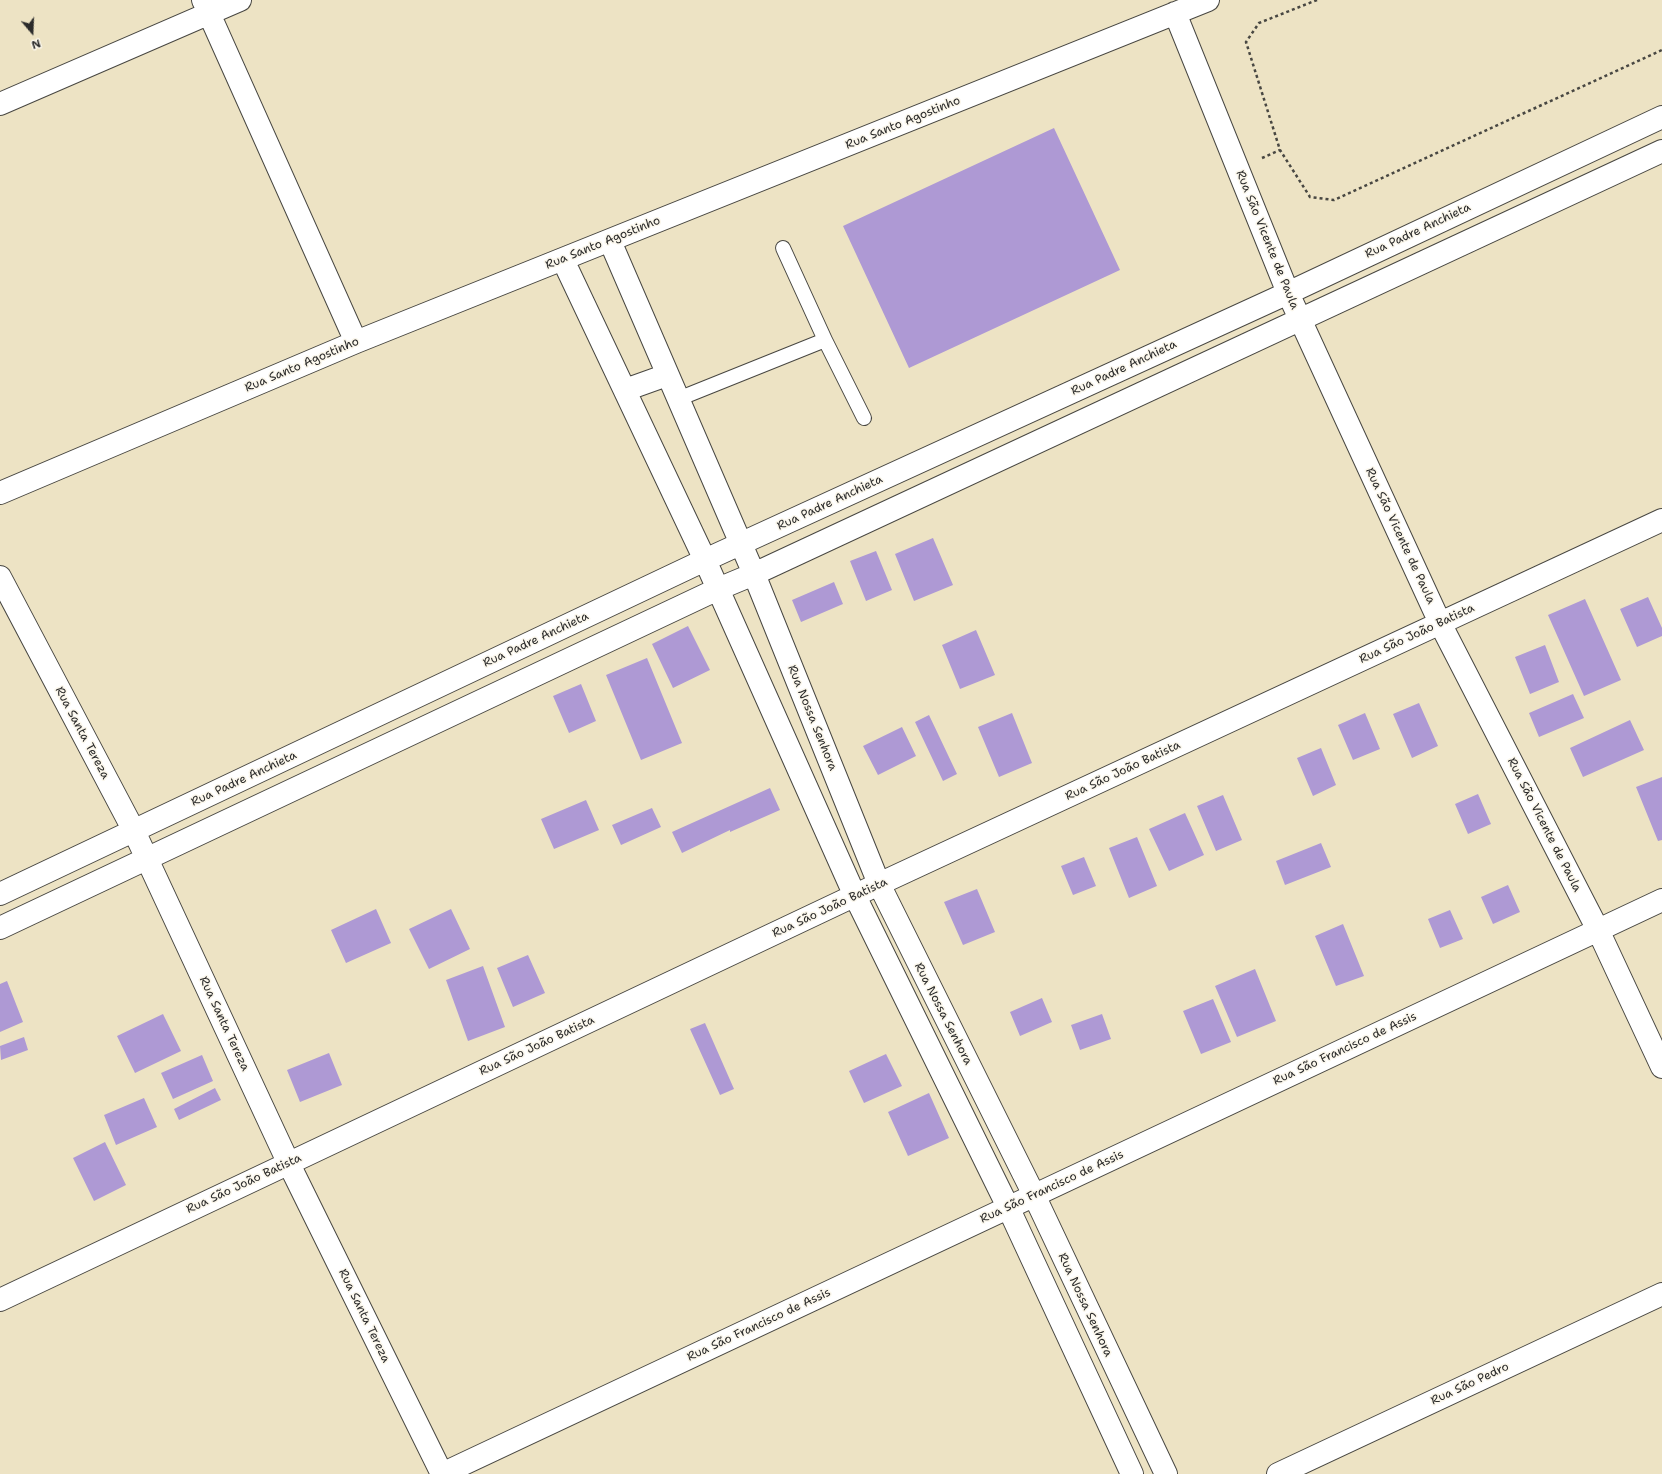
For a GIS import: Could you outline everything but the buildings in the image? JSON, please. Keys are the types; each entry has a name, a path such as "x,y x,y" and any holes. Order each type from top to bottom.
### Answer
{"street":[{"path":"0,104 206,6 240,0"},
{"name":"Rua Santo Agostinho","path":"0,493 356,342 1208,0"},
{"path":"206,6 356,342"},
{"name":"Rua São Vicente de Paula","path":"1175,13 1288,293 1440,623 1598,930 1662,1067"},
{"name":"Rua Padre Anchieta","path":"0,894 705,560 1288,293 1662,117"},
{"path":"0,928 718,589 754,574 1662,151"},
{"name":"Rua Nossa Senhora","path":"610,240 740,545 754,574 879,884 1034,1195 1166,1474"},
{"path":"563,260 705,560 855,896 1008,1207 1132,1474"},
{"path":"625,390 667,375"},
{"name":"Rua São João Batista","path":"0,1300 288,1162 879,884 1662,520"},
{"name":"Rua Santa Tereza","path":"0,577 134,831 288,1162 442,1474"},
{"name":"Rua São Francisco de Assis","path":"442,1474 1662,900"},
{"name":"Rua São Pedro","path":"1278,1474 1662,1294"},
{"path":"1090,1384 1117,1372"}],"lane":[{"path":"783,248 864,418"},
{"path":"678,399 826,340"}],"path":[{"path":"1316,0 1259,23 1246,42 1280,150 1310,197 1334,200 1662,50"}]}
